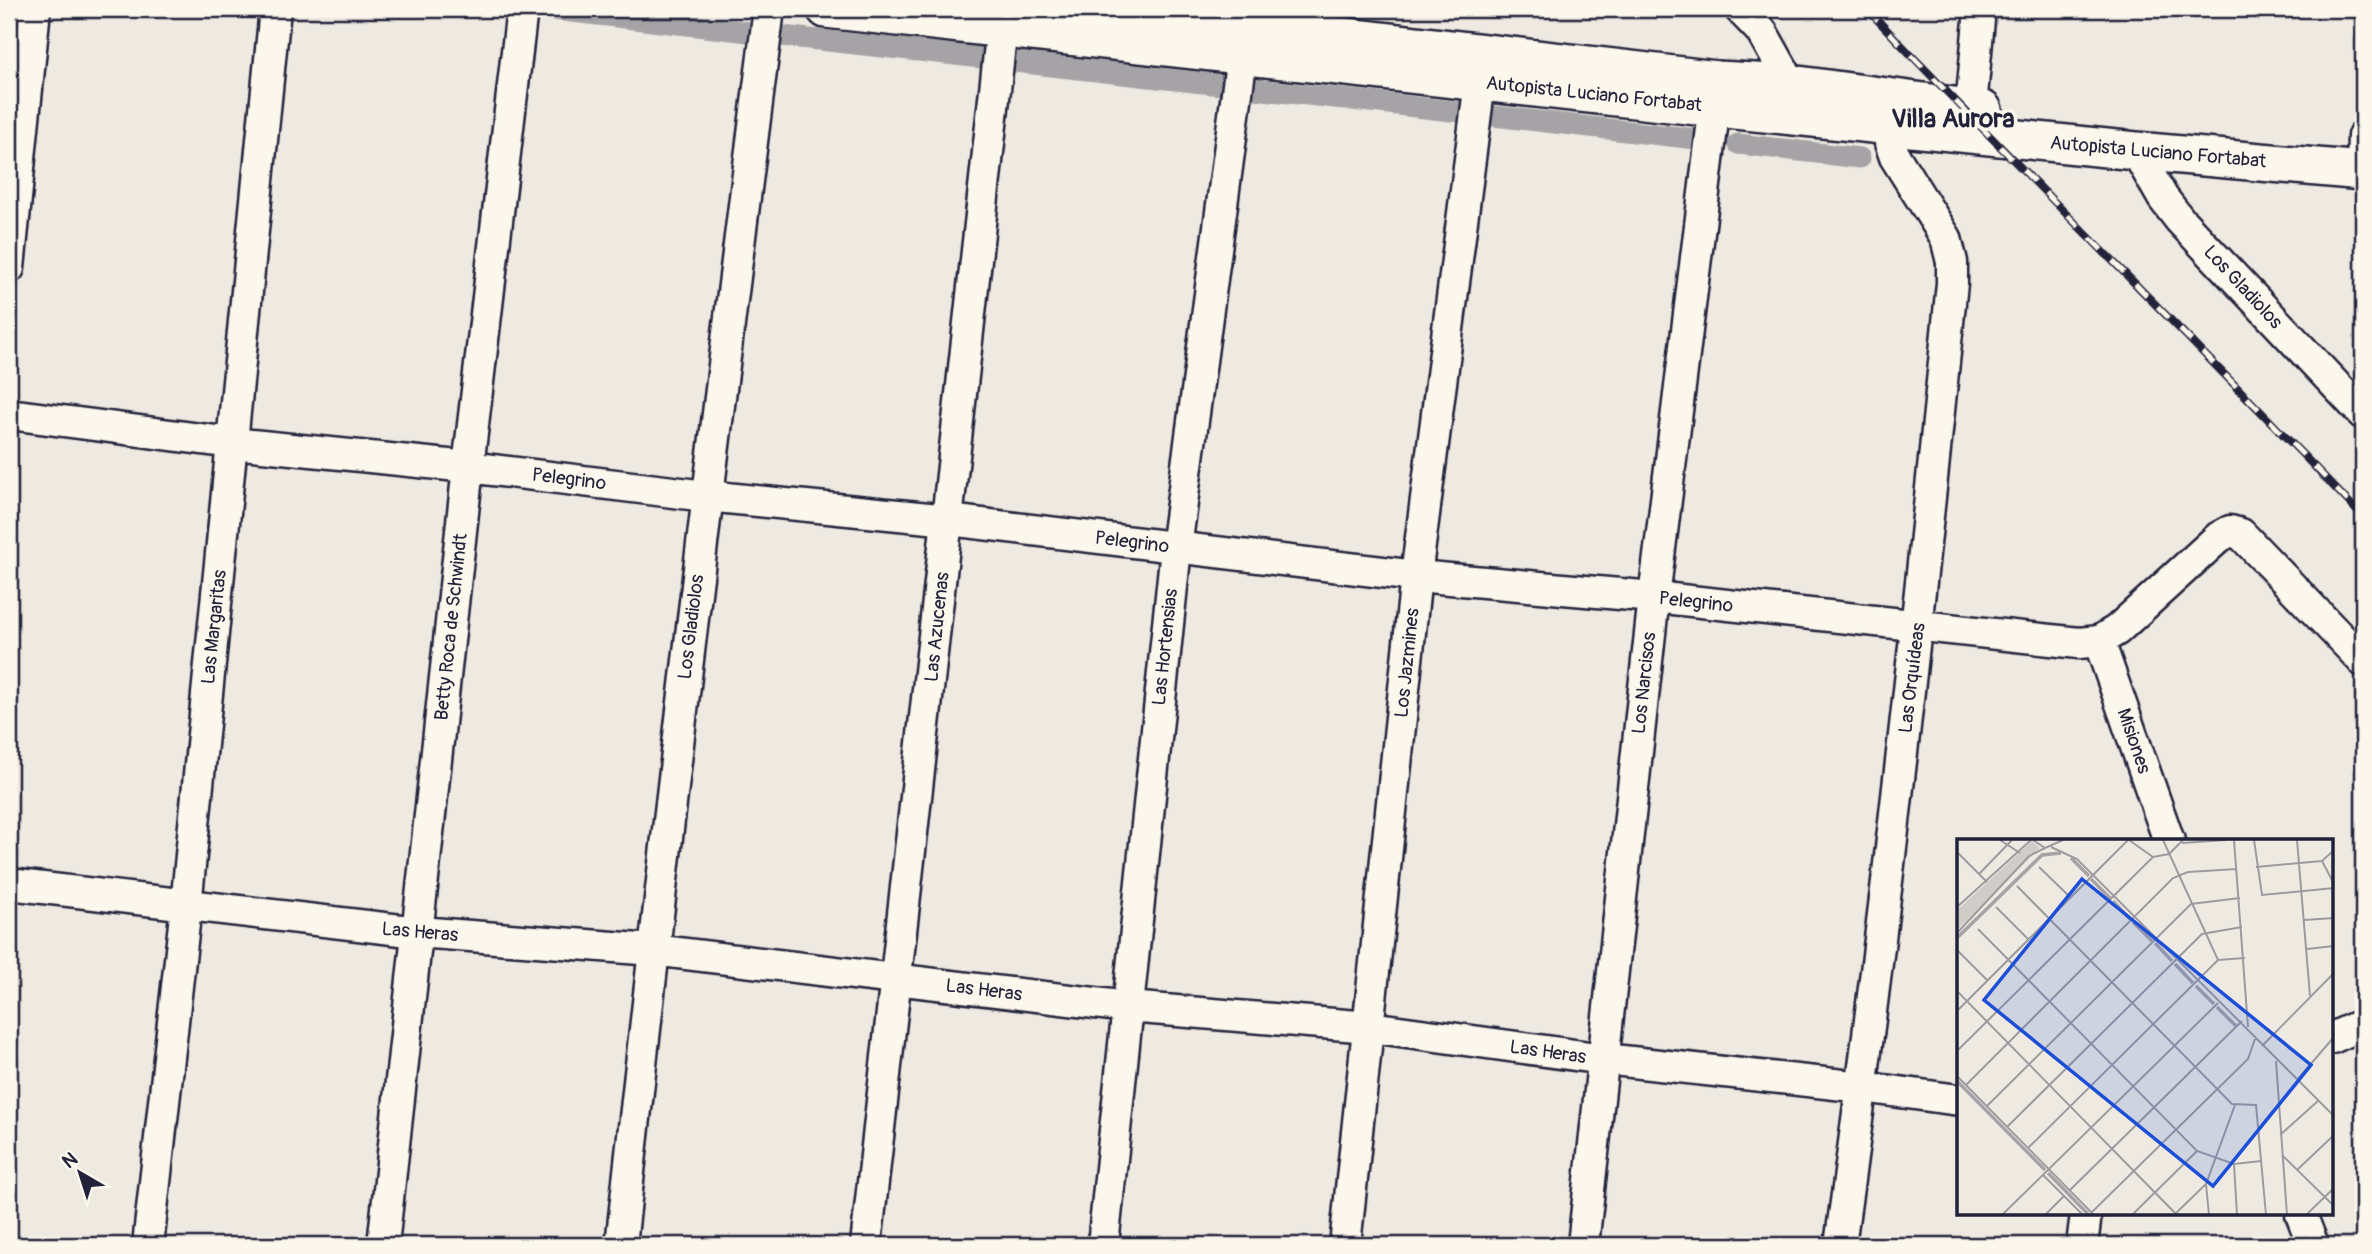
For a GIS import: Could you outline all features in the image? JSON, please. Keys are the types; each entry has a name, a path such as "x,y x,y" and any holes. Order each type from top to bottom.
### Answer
{"main road":[{"name":"Autopista Luciano Fortabat","path":"826,9 1245,29 1480,82 1716,94 1791,84 1970,121 2136,151 2363,155"},
{"name":"Autopista Luciano Fortabat","path":"1107,9 1716,94 1892,126 1970,121 2363,155"}],"street":[{"path":"9,268 14,170 35,9"},
{"name":"Las Margaritas","path":"148,1245 186,906 275,9"},
{"name":"Betty Roca de Schwindt","path":"383,1245 468,467 522,9"},
{"name":"Los Gladiolos","path":"621,1245 706,496 769,9"},
{"path":"1740,9 1762,32 1791,84"},
{"path":"1970,121 1980,9"},
{"name":"Las Azucenas","path":"866,1245 1003,19"},
{"name":"Las Hortensias","path":"1103,1245 1176,548 1245,29"},
{"name":"Los Jazmines","path":"1345,1245 1416,576 1480,82"},
{"name":"Los Narcisos","path":"1583,1245 1654,597 1716,94"},
{"name":"Las Orquídeas","path":"1840,1245 1863,1087 1918,624 1951,296 1952,262 1946,238 1895,157 1890,143 1892,126"},
{"name":"Los Gladiolos","path":"2136,151 2163,198 2180,220 2363,414"},
{"name":"Pelegrino","path":"9,414 232,443 949,520 1416,576 1654,597 2079,643 2099,641"},
{"path":"2099,641 2117,630 2219,537 2230,531 2241,534 2363,661"},
{"name":"Misiones","path":"2099,641 2168,839"},
{"name":"Las Heras","path":"9,884 418,932 653,950 1128,1007 1370,1027 1604,1059 1957,1100"},
{"path":"2334,1037 2363,1024"},
{"path":"2082,1245 2086,1216"},
{"path":"2302,1216 2313,1245"}],"waterway":[{"path":"545,9 749,32"},
{"path":"782,36 982,58"},
{"path":"1015,62 1221,85"},
{"path":"1254,89 1460,112"},
{"path":"1493,116 1705,140"},
{"path":"1738,144 1860,158"}],"railway":[{"path":"1867,9 2363,517"}],"district":[{"name":"Villa Aurora","path":"1953,119"}]}
